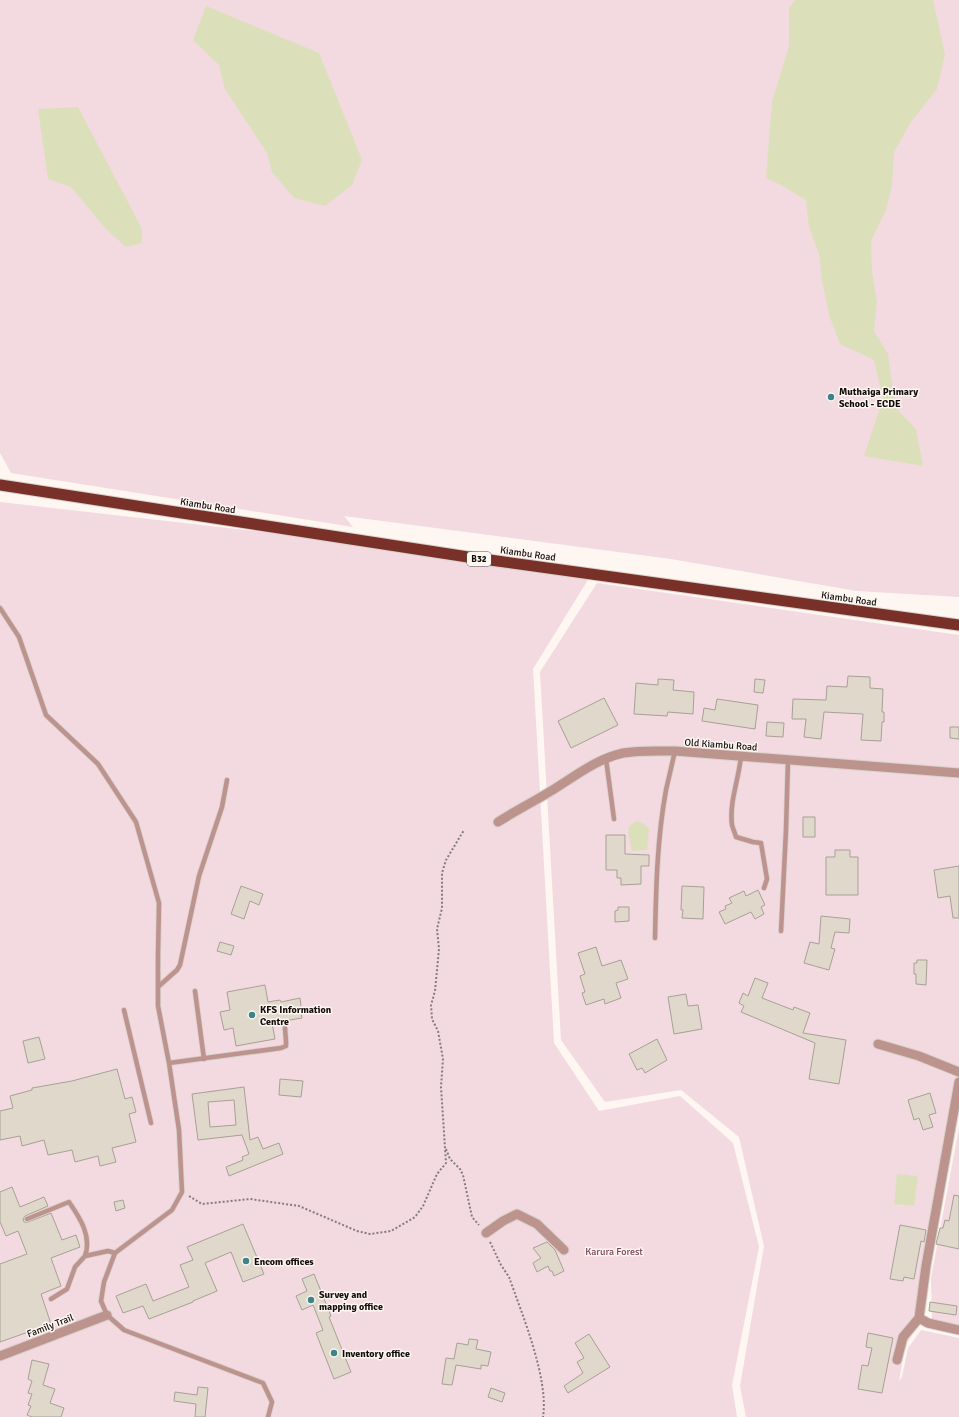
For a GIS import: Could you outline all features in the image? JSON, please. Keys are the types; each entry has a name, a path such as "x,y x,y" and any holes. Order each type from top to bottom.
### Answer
{"highway":[{"name":"Kiambu Road","path":"0,485 468,557 959,625"}],"street":[{"name":"Old Kiambu Road","path":"498,822 580,772 606,759 622,753 635,751 675,751 959,773"},
{"path":"878,1044 919,1056 959,1072"},
{"path":"897,1360 903,1337 919,1318 926,1266 959,1082"},
{"path":"486,1233 503,1221 517,1214 537,1224 564,1250"},
{"name":"Family Trail","path":"0,1356 107,1315"},
{"path":"919,1318 928,1323 959,1330"}],"lane":[{"path":"0,608 19,637 46,715 98,764 136,822 159,903 158,1006 169,1063 179,1130 182,1192 172,1210 115,1253 104,1282 101,1301 107,1315 124,1330 263,1383 272,1402 268,1417"},
{"path":"655,938 656,880 659,841 666,791 675,751"},
{"path":"741,756 740,769 733,801 732,825 736,837 761,843 767,879 764,888"},
{"path":"606,759 614,819"},
{"path":"780,931 786,830 788,760"},
{"path":"159,986 177,970 180,965 199,876 222,807 228,780"},
{"path":"195,991 204,1059"},
{"path":"124,1010 151,1123"},
{"path":"169,1063 281,1048 286,1046 284,1028"},
{"path":"26,1219 69,1202 81,1219 88,1239 85,1256 75,1267 68,1289 51,1299"},
{"path":"85,1256 108,1251 115,1253"}],"path":[{"path":"182,1192 202,1204 250,1199 299,1206 357,1231 370,1234 391,1231 415,1217 423,1206 437,1174 446,1163 441,1087 443,1059 438,1031 432,1019 431,1005 435,991 439,949 437,929 442,908 442,873 446,860 464,830"},
{"path":"444,1146 450,1159 460,1169 463,1175 472,1217 486,1233 501,1265 509,1277 538,1364 544,1406 543,1417"}],"green space":[{"path":"0,0 959,0 959,597 857,591 671,559 344,516 353,527 11,473 0,453"},
{"name":"Karura Forest","path":"0,502 594,570 533,669 554,1043 599,1111 680,1096 733,1143 759,1247 732,1385 737,1417 0,1417"},
{"path":"597,583 959,635 959,1110 929,1275 927,1297 920,1323 905,1346 899,1381 902,1377 908,1348 921,1330 959,1338 959,1417 746,1417 740,1386 764,1246 739,1137 681,1090 605,1102 561,1040 540,672"},
{"path":"959,1128 959,1324 932,1320 931,1278"}],"shaded area":[{"path":"795,0 933,0 945,54 937,89 911,122 894,152 892,185 886,210 871,241 872,271 877,303 874,331 888,354 895,407 916,429 923,466 864,456 883,399 874,360 840,344 829,315 822,280 819,254 809,227 806,200 766,178 772,102 789,46 789,8"},
{"path":"206,6 319,53 362,160 352,185 325,206 294,198 272,172 267,153 225,89 219,65 193,40"},
{"path":"78,107 142,229 142,243 126,247 106,229 71,187 48,179 38,109"},
{"path":"638,821 649,828 647,850 632,851 628,834 629,826"},
{"path":"897,1174 918,1176 914,1206 894,1204"}],"building":[{"path":"848,676 870,677 870,688 883,689 882,712 884,712 884,722 882,722 881,741 861,740 863,714 824,712 821,739 804,737 806,719 792,719 793,699 826,700 827,686 847,687"},
{"path":"658,679 674,680 673,690 694,692 693,714 668,712 667,716 634,714 636,683 658,685"},
{"path":"755,679 765,680 763,693 754,692"},
{"path":"604,698 618,725 571,748 558,721"},
{"path":"717,699 758,705 755,729 702,721 704,708 715,710"},
{"path":"767,722 784,723 783,737 766,736"},
{"path":"950,727 959,727 959,739 950,738"},
{"path":"803,817 815,817 815,837 803,837"},
{"path":"606,835 625,835 625,854 649,855 649,866 641,866 641,884 621,885 621,878 617,878 617,870 606,870"},
{"path":"835,850 850,850 850,857 858,857 858,895 826,895 826,857 835,857"},
{"path":"959,866 959,918 953,918 950,896 938,898 934,870"},
{"path":"241,886 263,894 259,905 250,901 244,919 231,914"},
{"path":"682,886 704,887 703,919 682,918"},
{"path":"758,890 765,905 761,907 764,914 755,919 751,912 725,924 719,912 726,909 725,906 732,903 729,898 744,891 746,896"},
{"path":"618,907 629,907 629,921 615,922 615,911 618,910"},
{"path":"821,916 850,919 849,933 835,932 831,948 835,949 829,970 804,963 810,942 819,944"},
{"path":"220,942 234,946 231,955 217,951"},
{"path":"596,947 602,966 621,960 628,979 616,983 621,998 605,1004 604,999 586,1005 582,993 585,992 580,976 585,974 578,953"},
{"path":"917,960 927,960 926,985 916,984 914,963 917,963"},
{"path":"755,978 768,983 762,998 793,1010 794,1007 810,1013 803,1033 846,1040 839,1084 809,1079 815,1043 741,1012 744,1006 739,1003 743,993 748,996"},
{"name":"KFS Information Centre","path":"265,985 268,1002 280,1000 281,1002 300,998 302,1018 272,1023 275,1039 236,1046 233,1028 224,1030 220,1012 230,1010 227,992"},
{"path":"686,994 688,1006 698,1005 702,1029 674,1034 668,997"},
{"path":"39,1037 45,1059 28,1063 23,1041"},
{"path":"657,1039 667,1060 645,1073 642,1068 637,1070 629,1054"},
{"path":"117,1069 125,1099 132,1097 136,1112 129,1114 136,1142 112,1148 116,1162 100,1166 98,1156 75,1162 72,1150 48,1155 44,1140 22,1146 20,1136 0,1140 0,1111 13,1108 10,1096 32,1090 32,1088 72,1081"},
{"path":"280,1079 303,1081 301,1097 279,1095"},
{"path":"244,1087 250,1140 258,1137 263,1149 279,1143 283,1154 229,1176 226,1167 243,1160 242,1157 249,1154 242,1135 198,1140 192,1094","holes":["234,1100 236,1125 210,1127 208,1102"]},
{"path":"930,1093 936,1113 929,1115 933,1127 923,1130 919,1118 914,1120 908,1100"},
{"path":"12,1187 20,1207 44,1197 48,1206 25,1216 23,1219 24,1222 28,1222 51,1213 62,1240 76,1235 80,1247 51,1258 61,1286 41,1294 51,1324 0,1342 0,1264 27,1254 18,1231 6,1236 0,1222 0,1192"},
{"path":"954,1195 959,1196 959,1249 936,1244 940,1228 943,1228 945,1220 949,1221"},
{"path":"123,1200 125,1208 116,1211 114,1202"},
{"name":"Encom offices","path":"243,1224 264,1274 243,1282 231,1252 205,1263 217,1291 149,1319 143,1306 123,1313 116,1296 146,1284 153,1301 189,1287 180,1265 193,1260 187,1247"},
{"path":"900,1225 926,1230 924,1242 921,1241 914,1279 904,1277 903,1281 890,1279"},
{"path":"547,1242 555,1250 564,1271 554,1276 548,1266 537,1272 533,1263 541,1258 533,1248"},
{"path":"314,1274 351,1372 334,1379 316,1333 323,1330 313,1305 302,1310 296,1296 307,1291 302,1279"},
{"path":"930,1302 957,1306 956,1315 929,1311"},
{"path":"868,1333 893,1338 882,1393 858,1389 862,1365 868,1366 872,1348 866,1347"},
{"path":"589,1334 610,1367 568,1393 564,1386 583,1373 577,1362 584,1358 575,1343"},
{"path":"469,1339 478,1340 476,1349 491,1352 488,1366 481,1365 481,1369 456,1365 452,1385 442,1384 446,1358 454,1359 457,1343 468,1345"},
{"path":"32,1360 49,1364 43,1385 55,1389 50,1403 64,1408 61,1417 32,1417 27,1415 31,1406 28,1405 32,1394 28,1393 32,1381 28,1379"},
{"path":"198,1387 208,1388 205,1417 195,1417 196,1404 174,1401 175,1392 197,1395"},
{"path":"491,1388 505,1393 502,1402 488,1397"}],"place":[{"name":"Muthaiga Primary School - ECDE","path":"831,397"},
{"name":"KFS Information Centre","path":"252,1015"},
{"name":"Encom offices","path":"246,1261"},
{"name":"Survey and mapping office","path":"311,1300"},
{"name":"Inventory office","path":"334,1353"}]}
